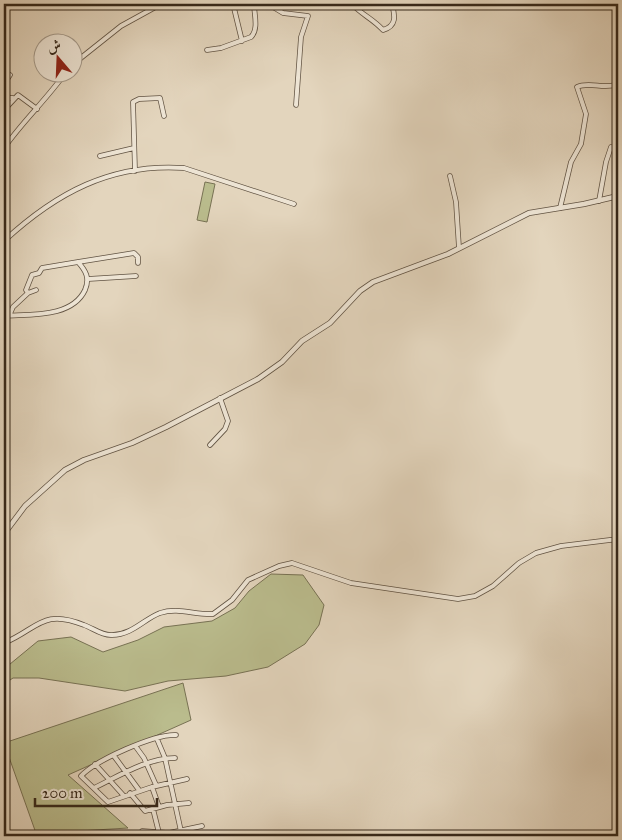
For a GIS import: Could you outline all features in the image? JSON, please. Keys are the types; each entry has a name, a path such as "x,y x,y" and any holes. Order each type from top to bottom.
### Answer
{"street":[{"path":"82,57 121,26 161,4"},
{"path":"233,4 242,41"},
{"path":"207,50 242,41 254,33 254,4"},
{"path":"270,4 283,13 308,16 301,37 296,105"},
{"path":"352,4 358,11 372,18 383,30 393,23 396,17 392,4"},
{"path":"4,84 10,74"},
{"path":"4,148 58,82"},
{"path":"560,208 571,162 581,144 586,114 577,87 582,85 606,87 618,84"},
{"path":"4,91 9,98 13,98"},
{"path":"4,110 13,98 18,95 37,109"},
{"path":"135,171 133,114 135,100 160,98 164,116"},
{"path":"599,202 606,162 611,147"},
{"path":"100,156 134,148"},
{"path":"4,242 42,208 58,198 111,174 168,166 184,168 294,204"},
{"path":"450,176 456,202 459,248"},
{"path":"4,534 30,500 70,467 140,439 275,368 302,341 336,318 366,286 459,248 529,213 599,202 618,196"},
{"path":"28,293 26,290 32,275 39,273 42,268 134,253 138,263"},
{"path":"4,316 38,314 68,307 80,297 88,279 85,270 78,262"},
{"path":"88,279 136,276"},
{"path":"9,316 13,307 28,293 36,290"},
{"path":"210,445 225,429 228,421 220,398"},
{"path":"4,643 32,626 50,618 66,619 112,636 140,626 165,612 185,611 213,614 232,600 248,580 272,568 292,563 351,583 419,592 448,599 468,598 493,586 519,564 536,553 561,546 618,539"},
{"path":"176,735 156,739 95,764 81,776 108,802 139,790 170,781 187,779"},
{"path":"156,739 165,758 177,803 182,836"},
{"path":"136,747 147,764 159,807"},
{"path":"114,756 139,790"},
{"path":"94,788 147,764 165,758 175,758"},
{"path":"95,764 124,796"},
{"path":"130,793 141,809 145,811 177,803 189,803"},
{"path":"153,809 159,833"},
{"path":"142,831 159,833 202,826"}],"green space":[{"path":"205,182 215,184 207,222 197,220"},
{"path":"271,574 303,575 324,605 319,625 305,644 268,667 226,676 168,681 125,691 39,678 13,678 4,684 4,669 38,641 71,637 103,652 138,640 164,627 212,621 235,608 249,591"},
{"path":"183,683 191,720 68,775 128,828 62,832 52,836 37,836 4,743"}]}
